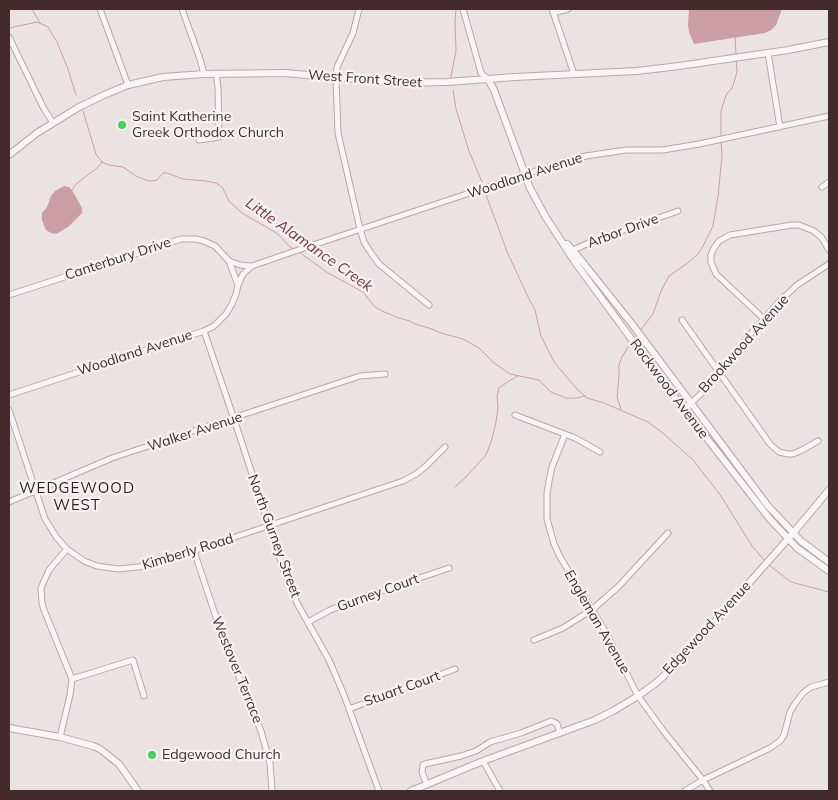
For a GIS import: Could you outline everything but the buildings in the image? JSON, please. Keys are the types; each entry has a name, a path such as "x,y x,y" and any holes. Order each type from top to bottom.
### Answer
{"street":[{"path":"100,9 128,85"},
{"path":"182,9 204,74"},
{"path":"359,9 353,33 339,61 336,78 338,133 360,229 368,248 379,264 429,305"},
{"name":"Rockwood Avenue","path":"463,9 481,73 494,90 525,175 545,216 663,382 725,463 788,539 829,571"},
{"path":"568,9 553,11 574,74"},
{"path":"9,37 43,107 53,123"},
{"name":"West Front Street","path":"9,155 24,142 79,107 128,85 163,77 216,73 285,73 411,83 488,80 636,71 768,53 829,42"},
{"path":"768,53 780,126"},
{"path":"199,140 220,137 216,73"},
{"name":"Woodland Avenue","path":"9,395 204,331 214,326 226,314 243,274 252,266 360,229 586,156 626,150 663,150 829,116"},
{"path":"822,187 829,182"},
{"name":"Arbor Drive","path":"570,251 678,211"},
{"path":"764,319 716,274 711,262 714,248 719,241 730,235 799,225 814,231 822,238 829,250"},
{"name":"Canterbury Drive","path":"9,295 181,239 204,241 215,246 229,260 240,265 252,266"},
{"name":"Rockwood Avenue","path":"570,251 581,260 632,324 768,506 801,541 829,562"},
{"path":"229,260 238,285"},
{"name":"Brookwood Avenue","path":"685,409 708,387 778,303 798,285 829,264"},
{"path":"682,320 770,444 779,452 793,454 818,441"},
{"name":"North Gurney Street","path":"204,331 285,574 297,602 329,660 379,791"},
{"name":"Walker Avenue","path":"9,502 112,458 360,376 384,374"},
{"name":"Kimberly Road","path":"9,410 45,519 50,528 67,550 84,561 96,566 118,569 148,566 403,481 426,466 445,447"},
{"path":"514,415 586,443 600,452"},
{"name":"Engleman Avenue","path":"565,434 548,481 547,494 547,519 560,557 618,654 638,696 710,791"},
{"name":"Edgewood Avenue","path":"411,791 581,726 611,712 638,696 678,663 829,490"},
{"path":"534,640 564,628 593,610 668,533"},
{"path":"60,737 72,679 44,610 41,588 49,570 67,550"},
{"name":"Westover Terrace","path":"194,551 224,638 261,731 270,762 272,791"},
{"name":"Gurney Court","path":"308,622 352,601 449,568"},
{"path":"72,679 133,660 144,696"},
{"name":"Stuart Court","path":"349,709 455,669"},
{"path":"684,791 770,748 784,735 790,712 803,693 812,687 829,682"},
{"path":"426,785 422,772 423,765 425,764 461,756 490,742 521,733 551,721 557,724 560,733"},
{"path":"9,728 60,737 100,750 119,764 138,791"},
{"path":"483,762 500,791"}],"shaded area":[{"path":"689,9 782,9 776,25 765,33 694,44 688,25"},
{"path":"64,186 72,190 82,208 82,213 68,227 56,234 51,233 46,230 42,220 42,213 55,191"}],"waterway":[{"path":"32,9 40,23"},
{"path":"451,77 456,50 456,9"},
{"name":"Little Alamance Creek","path":"9,28 37,22 48,27 57,42 76,95"},
{"path":"735,36 736,54"},
{"path":"721,137 721,111 737,72 736,60"},
{"path":"453,90 456,109 469,151 482,182"},
{"name":"Little Alamance Creek","path":"83,111 96,154 102,162 123,167 136,176 148,181 157,180 163,173 167,173 183,179 216,183 222,187 229,201 242,213 278,234 295,250"},
{"path":"640,331 653,314 661,291 669,276 698,254 713,226 722,156 721,141"},
{"path":"72,190 76,184 102,162"},
{"name":"Little Alamance Creek","path":"486,195 508,254 535,310 541,336 554,362 587,398 604,403 648,422 694,461 721,496 752,546 765,561"},
{"name":"Little Alamance Creek","path":"299,252 328,273 363,292 375,307 382,311 441,333 463,339 479,348 494,363 510,374 539,380 551,392 566,398 585,396"},
{"path":"621,409 617,397 619,365 631,342"},
{"path":"455,487 486,455 496,422 499,388 518,376"},
{"name":"Little Alamance Creek","path":"769,565 791,582 829,592"}],"place":[{"name":"Saint Katherine Greek Orthodox Church","path":"122,125"},
{"name":"Edgewood Church","path":"152,755"}],"district":[{"name":"WEDGEWOOD WEST","path":"77,496"}]}
